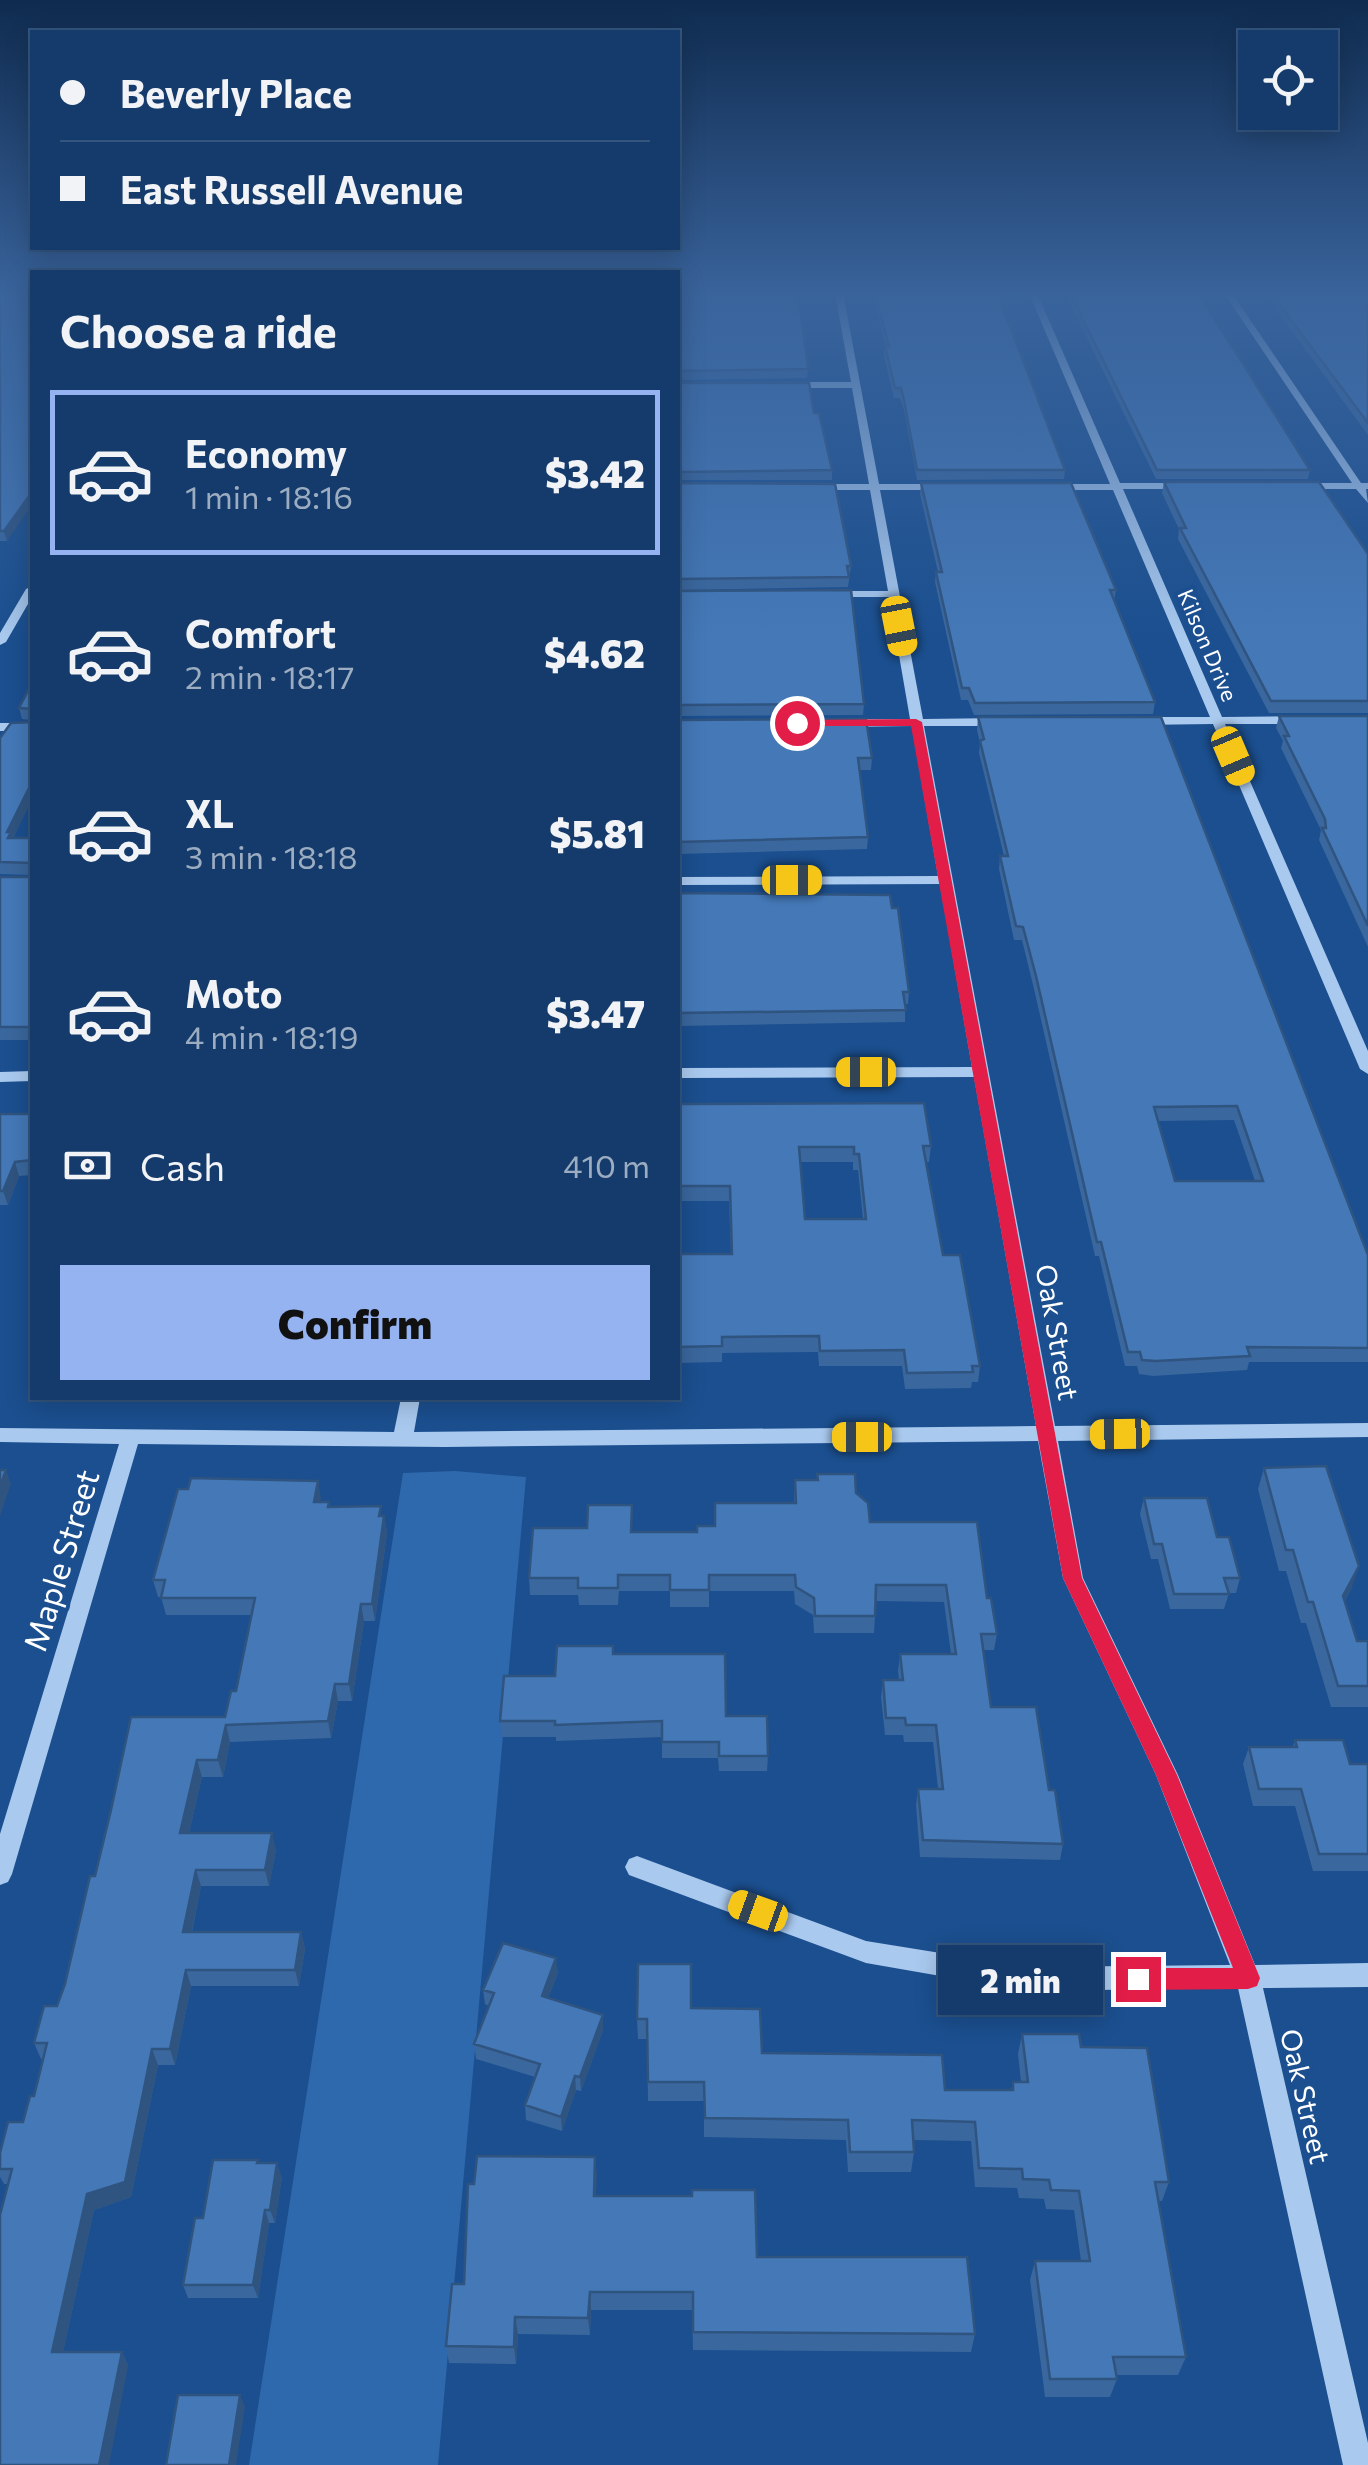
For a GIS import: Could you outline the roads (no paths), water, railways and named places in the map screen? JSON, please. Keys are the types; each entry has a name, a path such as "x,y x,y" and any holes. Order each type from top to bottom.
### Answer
{"street":[{"name":"Oak Street","path":"859,408 1073,1578 1167,1775 1248,1978 1358,2465"},
{"name":"Kilson Drive","path":"1083,408 1368,1069"},
{"path":"1308,408 1363,486 1368,500"},
{"path":"1042,487 1192,486"},
{"path":"1284,486 1363,486"},
{"path":"795,487 948,487"},
{"path":"814,594 893,594"},
{"path":"0,642 30,596"},
{"path":"1124,721 1312,720"},
{"path":"837,723 1011,722"},
{"path":"0,728 30,727"},
{"path":"680,881 945,880"},
{"path":"680,1073 980,1072"},
{"path":"0,1076 30,1076"},
{"path":"403,1439 410,1400"},
{"path":"0,1435 403,1439 1368,1430"},
{"name":"Maple Street","path":"0,1874 130,1438"},
{"path":"637,1866 866,1952 1028,1979 1368,1975"}]}
